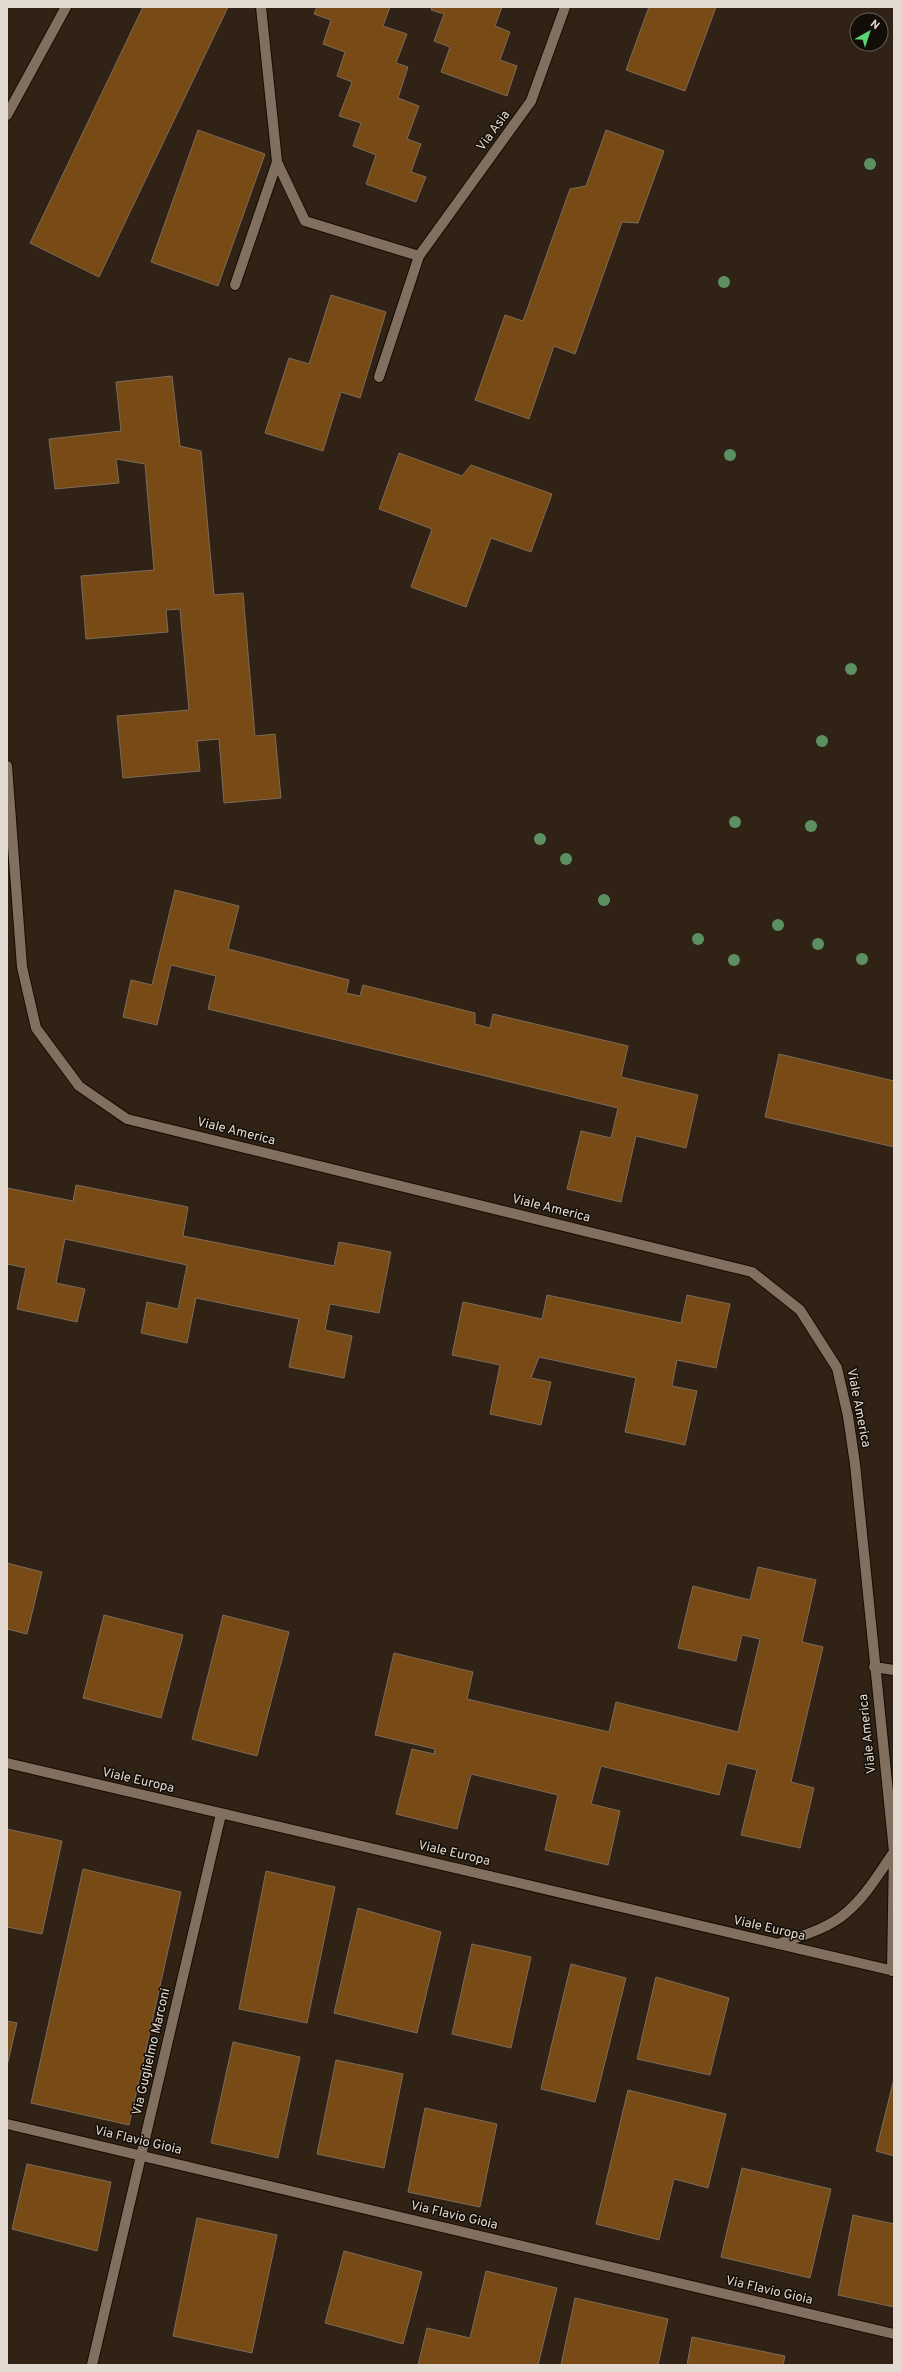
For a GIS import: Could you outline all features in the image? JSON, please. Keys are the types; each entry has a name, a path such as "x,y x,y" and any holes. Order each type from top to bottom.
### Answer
{"street":[{"path":"7,115 66,7"},
{"path":"261,7 277,162 305,221 419,256"},
{"name":"Via Asia","path":"379,377 419,256 531,101 565,7"},
{"path":"235,285 277,162"},
{"name":"Viale America","path":"7,766 22,967 36,1028 79,1086 127,1119 752,1272 800,1310 837,1368 848,1416 855,1464 874,1667 894,1852 893,1971"},
{"path":"874,1667 894,1670"},
{"name":"Viale Europa","path":"7,1763 893,1971"},
{"name":"Via Guglielmo Marconi","path":"92,2365 221,1814"},
{"path":"778,1944 829,1924 846,1913 865,1894 894,1852"},
{"name":"Via Flavio Gioia","path":"7,2124 894,2334"}],"building":[{"path":"143,7 228,7 99,277 30,243"},
{"path":"317,7 390,7 383,26 407,34 396,63 408,67 398,98 419,106 407,139 421,144 411,172 426,177 416,202 366,184 376,155 353,146 361,123 339,116 352,82 337,76 345,52 323,44 331,20 314,14"},
{"path":"432,7 502,7 495,26 510,32 500,60 517,66 507,96 441,72 450,47 434,41 444,14 431,10"},
{"path":"649,7 716,7 685,91 626,70"},
{"path":"198,130 265,154 218,286 151,262"},
{"path":"606,130 664,151 638,223 622,222 575,354 554,346 529,419 475,400 505,315 523,321 570,189 586,186"},
{"path":"331,295 386,312 360,398 341,392 323,451 265,433 289,358 309,364"},
{"path":"172,376 180,446 201,451 214,595 243,593 255,736 275,734 281,798 224,803 219,739 197,741 200,771 123,778 117,716 189,710 180,609 166,610 168,632 86,639 81,576 154,570 145,464 116,459 119,483 55,489 49,439 121,431 116,382"},
{"path":"399,453 462,476 471,465 552,494 531,552 491,538 466,607 411,587 432,529 379,509"},
{"path":"175,890 239,906 228,949 349,980 346,993 360,996 363,985 475,1013 475,1024 490,1028 493,1014 628,1046 621,1077 698,1095 686,1148 636,1136 621,1202 567,1189 581,1131 611,1138 618,1108 208,1009 216,976 171,965 157,1025 123,1017 131,980 152,985"},
{"path":"779,1054 894,1081 894,1147 765,1117"},
{"path":"76,1185 188,1207 183,1236 334,1266 339,1242 391,1252 379,1313 330,1304 325,1330 352,1336 344,1378 289,1367 299,1319 196,1298 187,1343 141,1333 147,1302 178,1309 187,1265 65,1239 56,1283 85,1289 77,1322 17,1309 26,1268 7,1264 7,1188 73,1201"},
{"path":"547,1295 681,1323 687,1295 730,1304 716,1368 677,1360 672,1386 697,1391 685,1445 625,1432 636,1378 539,1357 531,1378 551,1382 541,1425 490,1414 500,1365 452,1355 463,1302 542,1319"},
{"path":"7,1563 42,1572 27,1634 7,1629"},
{"path":"758,1567 816,1580 802,1642 823,1647 791,1782 814,1788 800,1848 741,1835 757,1770 727,1763 719,1795 601,1766 591,1804 620,1811 608,1865 545,1850 558,1795 471,1774 457,1829 396,1814 412,1749 434,1754 435,1749 375,1735 394,1653 473,1672 467,1699 609,1732 616,1702 738,1732 760,1639 742,1635 736,1661 678,1648 693,1586 750,1600"},
{"path":"104,1615 183,1635 161,1718 83,1698"},
{"path":"223,1615 289,1632 257,1756 192,1739"},
{"path":"7,1829 62,1841 42,1934 7,1927"},
{"path":"83,1869 181,1892 129,2125 31,2103"},
{"path":"266,1871 335,1887 307,2023 239,2009"},
{"path":"358,1908 441,1932 417,2033 334,2013"},
{"path":"472,1944 531,1957 511,2048 452,2034"},
{"path":"571,1964 626,1978 595,2102 541,2089"},
{"path":"656,1977 729,1998 710,2075 637,2059"},
{"path":"7,2021 17,2023 7,2066"},
{"path":"233,2042 300,2057 278,2158 211,2143"},
{"path":"336,2060 403,2074 384,2168 317,2154"},
{"path":"894,2079 894,2156 876,2151"},
{"path":"628,2090 726,2114 708,2188 674,2179 659,2240 596,2224"},
{"path":"425,2108 497,2124 480,2207 408,2192"},
{"path":"27,2164 111,2182 97,2251 12,2229"},
{"path":"742,2168 831,2189 810,2278 721,2257"},
{"path":"853,2215 894,2224 894,2307 838,2295"},
{"path":"197,2218 277,2235 252,2353 173,2336"},
{"path":"344,2251 422,2272 403,2344 325,2323"},
{"path":"486,2271 557,2288 538,2365 418,2365 427,2328 470,2338"},
{"path":"575,2298 668,2319 658,2365 561,2365"},
{"path":"692,2337 785,2356 783,2365 687,2365"}]}
